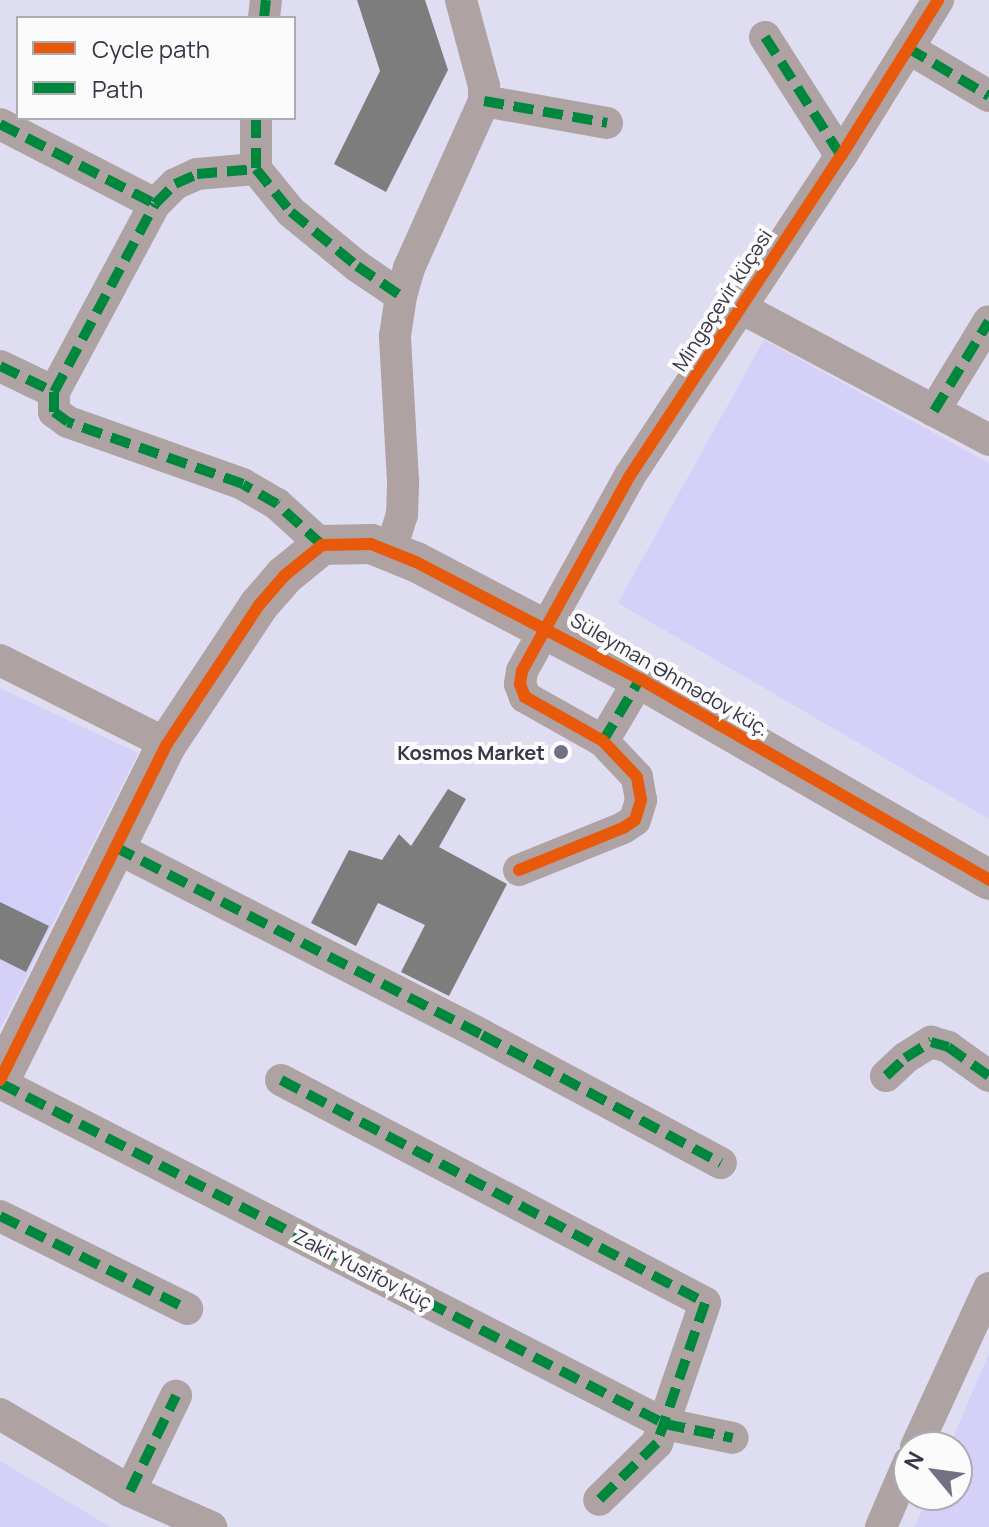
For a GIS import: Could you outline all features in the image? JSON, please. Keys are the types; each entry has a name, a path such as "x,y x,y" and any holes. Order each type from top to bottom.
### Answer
{"street":[{"path":"391,550 402,515 395,336 401,296 409,268 484,101 484,86 461,0"},
{"name":"Mingəçevir küçəsi","path":"603,741 525,697 520,684 522,671 629,477 841,156 938,0"},
{"path":"765,37 841,156"},
{"path":"908,48 989,96"},
{"path":"484,101 607,123"},
{"path":"256,120 256,169 291,212 357,266 401,296"},
{"path":"0,124 155,204"},
{"path":"0,1082 167,744 259,605 284,576 322,545 302,524 243,484 68,422 54,412 54,392 155,204 175,184 197,174 256,169"},
{"path":"741,308 989,440"},
{"path":"934,411 989,321"},
{"path":"0,366 54,392"},
{"name":"Süleyman Əhmədov küç.","path":"322,545 346,542 391,550 545,627 989,880"},
{"path":"0,660 167,744"},
{"path":"519,870 623,828 635,820 641,800 637,777 603,741 640,679"},
{"path":"115,847 482,1035 721,1163"},
{"path":"886,1076 905,1058 931,1042 948,1047 989,1076"},
{"path":"281,1080 705,1303 657,1443 599,1500"},
{"name":"Zakir Yusifov küç","path":"0,1082 665,1424 733,1438"},
{"path":"0,1216 187,1309"},
{"path":"923,1431 989,1288"},
{"path":"130,1491 176,1396"},
{"path":"0,1414 130,1491 211,1527"},
{"path":"881,1527 893,1499"}],"shaded area":[{"path":"764,340 989,463 989,819 618,603"},
{"path":"0,688 138,753 0,1029"},
{"path":"0,698 123,757 75,857 0,821"},
{"path":"0,870 69,892 49,926 0,902"},
{"path":"989,1353 989,1527 915,1527 922,1511 973,1511 973,1431 956,1431"},
{"path":"0,1461 110,1527 0,1527"}],"building":[{"path":"357,0 425,0 448,70 386,192 334,164 380,71"},
{"path":"448,789 466,799 439,847 507,884 449,996 401,972 425,925 378,903 356,946 311,923 349,850 382,860 399,834 411,846"},
{"path":"0,902 49,926 26,972 0,959"}],"marked path":[{"path":"264,16 266,0"},
{"path":"765,37 841,156"},
{"path":"908,48 989,96"},
{"path":"484,101 607,123"},
{"path":"256,120 256,169"},
{"path":"0,124 155,204"},
{"path":"322,545 277,504 243,484 68,422 54,412 54,392 155,204 175,184 197,174 256,169 291,212 357,266 401,296"},
{"path":"934,411 989,321"},
{"path":"0,366 54,392"},
{"path":"603,741 640,679"},
{"path":"115,847 482,1035 721,1163"},
{"path":"886,1076 905,1058 931,1042 948,1047 989,1076"},
{"path":"281,1080 705,1303 657,1443 599,1500"},
{"path":"0,1083 665,1424 733,1438"},
{"path":"0,1216 187,1309"},
{"path":"130,1491 176,1396"}],"cycle path":[{"path":"519,870 623,828 635,820 641,800 637,777 603,741 525,697 520,684 522,671 629,477 841,156 938,0"},
{"path":"0,1080 167,744 259,605 284,576 322,545 371,544 416,562 640,679 989,880"}],"place":[{"name":"Kosmos Market","path":"561,752"}]}
